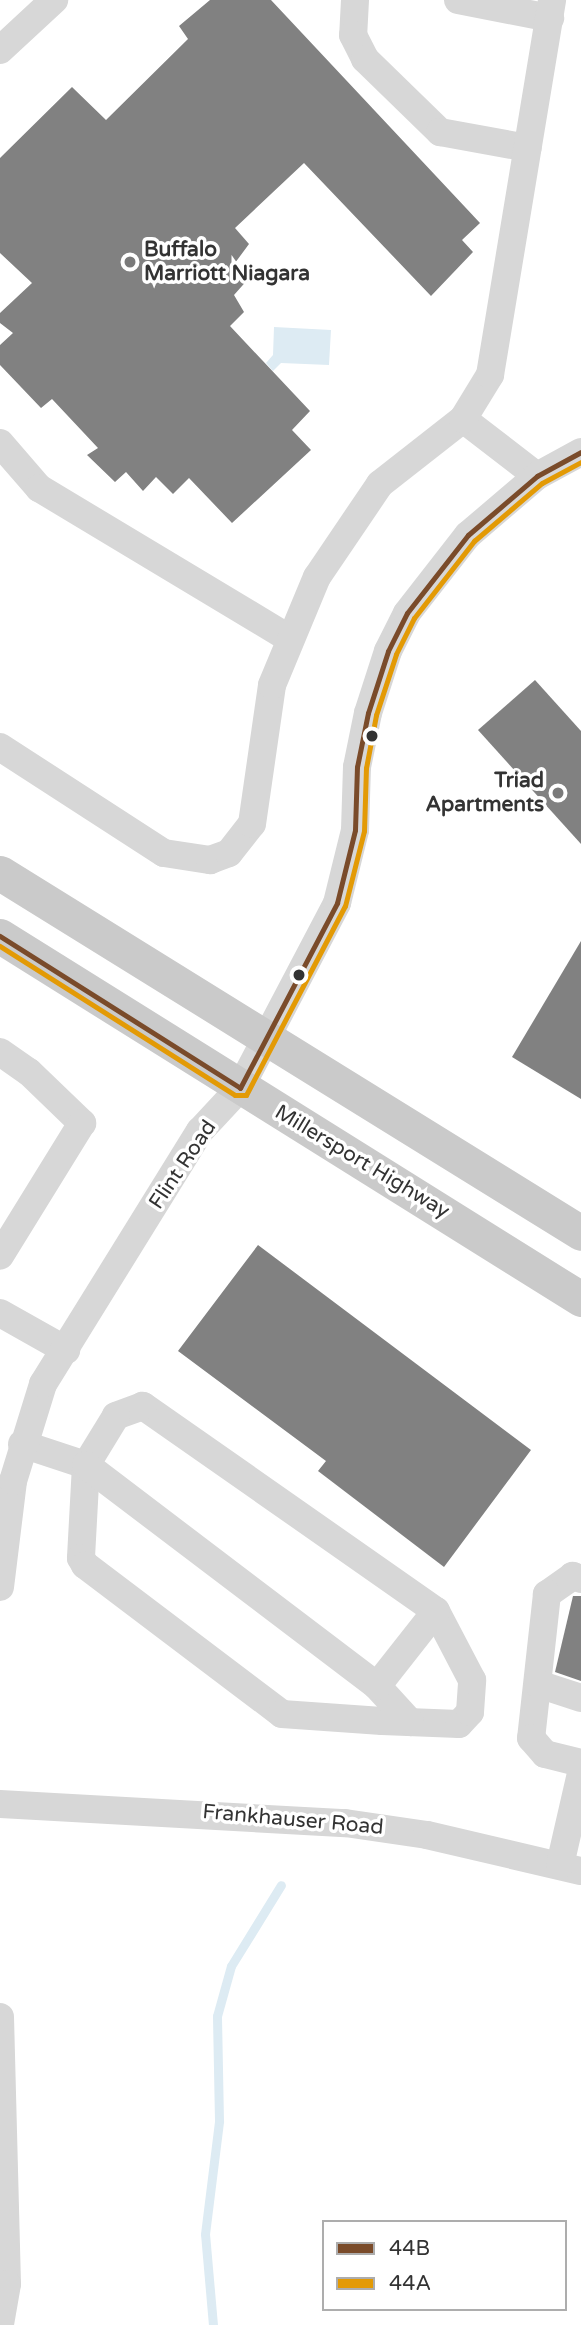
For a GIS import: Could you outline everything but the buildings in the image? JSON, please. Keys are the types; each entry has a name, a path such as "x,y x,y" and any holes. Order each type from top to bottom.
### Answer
{"main road":[{"path":"0,873 581,1233"},
{"name":"Millersport Highway","path":"0,936 573,1296"}],"street":[{"path":"0,50 54,0"},
{"path":"355,0 353,35 365,59 440,132 528,148"},
{"path":"0,747 164,853 209,860 229,853 252,824 265,712 289,638 317,577 380,484 463,419 491,375 551,9 458,0"},
{"path":"463,419 537,476"},
{"path":"0,443 39,488 289,638"},
{"name":"Flint Road","path":"0,1587 22,1444 43,1384 200,1131 240,1088 267,1040 343,882 355,830 357,767 388,651 435,572 468,536 537,476 581,452"},
{"path":"0,1052 29,1072 82,1123 0,1256"},
{"path":"0,1313 66,1350"},
{"path":"143,1406 436,1611 472,1680 470,1712 459,1724 282,1714 85,1565 81,1558 86,1465 116,1416 143,1406"},
{"path":"22,1444 86,1465 377,1685 410,1722"},
{"path":"581,1579 573,1576 547,1594 531,1738 545,1754 581,1763"},
{"path":"377,1685 436,1611"},
{"path":"538,1684 581,1698"},
{"path":"570,1868 581,1773"},
{"name":"Frankhauser Road","path":"0,1804 249,1814 345,1823 427,1835 570,1868"},
{"path":"0,2017 3,2217 7,2284 0,2324"}],"shaded area":[{"path":"274,327 331,330 329,365 281,363 273,371 266,363 273,355"}],"waterway":[{"path":"213,2325 205,2234 219,2121 217,2016 231,1966 281,1885"}],"transit line":[{"name":"44B","path":"0,936 240,1088 337,903 355,830 357,767 368,713 388,651 407,613 468,535 537,476 581,452"},
{"name":"44A","path":"0,946 235,1095 246,1095 345,906 364,831 366,768 376,715 396,654 414,618 474,541 542,483 581,462"}],"place":[{"name":"Buffalo Marriott Niagara","path":"130,262"},
{"name":"Triad Apartments","path":"558,793"}]}
